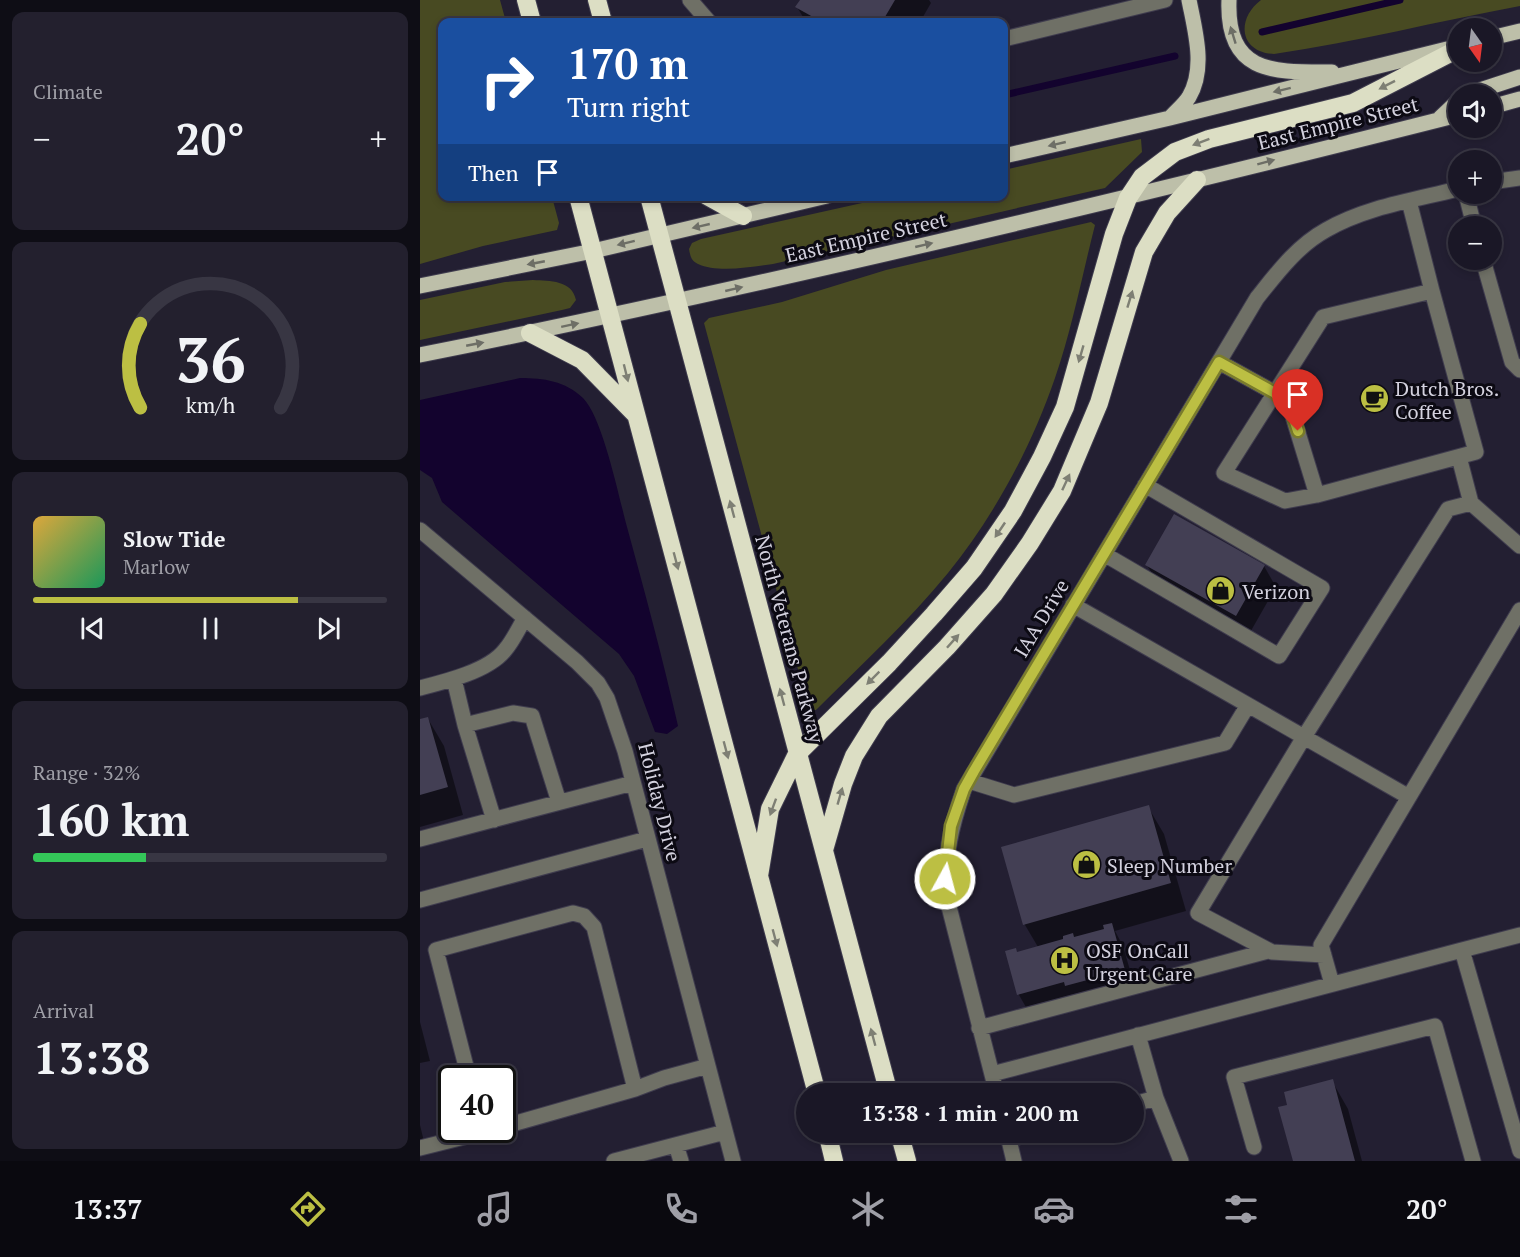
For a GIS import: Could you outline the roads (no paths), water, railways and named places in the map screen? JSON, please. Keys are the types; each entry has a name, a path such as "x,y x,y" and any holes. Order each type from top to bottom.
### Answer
{"highway":[{"path":"526,0 531,18"},
{"path":"597,0 602,18"},
{"path":"759,876 771,809 797,754 889,663 934,614 974,568 1013,511 1065,407 1114,234 1128,198 1142,177 1175,152 1209,138 1353,103 1448,53"},
{"path":"824,852 843,784 854,756 879,716 947,647 994,594 1030,543 1062,490 1099,404 1144,252 1167,213 1197,180"},
{"path":"579,201 814,1083"},
{"name":"North Veterans Parkway","path":"650,201 886,1083"},
{"path":"716,201 743,216"},
{"path":"530,333 582,360 637,416"},
{"path":"830,1143 834,1161"},
{"path":"902,1143 907,1161"}],"main road":[{"path":"1170,118 1187,99 1196,77 1198,53 1189,0"},
{"path":"1230,0 1228,18 1233,38 1239,50 1259,66 1290,72 1359,71"},
{"path":"1502,35 1520,31"},
{"path":"1008,155 1448,50"},
{"path":"1499,84 1520,77"},
{"path":"1502,103 1520,99"},
{"path":"1438,120 1448,110"},
{"name":"East Empire Street","path":"420,355 677,303 1128,198 1448,118"},
{"path":"420,286 593,251 806,201"}],"street":[{"path":"690,0 706,18"},
{"path":"1008,38 1119,5 1165,0"},
{"path":"1502,180 1520,178"},
{"name":"IAA Drive","path":"994,1083 951,921 945,879 951,826 969,781 1257,298 1279,270 1302,247 1340,223 1373,210 1448,191"},
{"path":"1409,201 1476,452 1317,495 1285,501 1224,473 1323,317 1432,291"},
{"path":"1486,270 1512,362 1520,370"},
{"path":"1219,362 1275,393 1291,410 1317,495"},
{"path":"1459,457 1471,503 1520,546"},
{"path":"1104,554 1279,656 1322,588 1145,485"},
{"path":"1268,951 1198,913 1304,737 1448,509 1471,503"},
{"name":"Holiday Drive","path":"420,530 577,662 598,683 614,713 733,1161"},
{"path":"1073,604 1409,797"},
{"path":"1332,984 1321,945 1520,610"},
{"path":"420,688 454,680 480,668 504,652 525,618"},
{"path":"454,680 494,820"},
{"path":"969,781 1014,795 1225,743 1248,705"},
{"path":"465,725 513,713 532,716 559,802"},
{"path":"420,839 633,783"},
{"path":"420,900 647,839"},
{"path":"466,1065 436,950 573,913 584,916 594,927 635,1089"},
{"path":"992,1074 1520,934"},
{"path":"1462,950 1520,1151"},
{"path":"980,1028 1268,951 1324,955"},
{"path":"1254,1147 1234,1077 1435,1026 1473,1161"},
{"path":"1138,1035 1156,1098 1181,1161"},
{"path":"516,1123 708,1066"},
{"path":"1144,1101 1156,1098"},
{"path":"614,1161 725,1132"},
{"path":"420,1148 438,1143"},
{"path":"1010,1143 1014,1161"},
{"path":"676,1145 681,1161"}],"waterway":[{"path":"1262,32 1400,0"},
{"path":"1008,94 1175,56"}],"place":[{"name":"Dutch Bros. Coffee","path":"1374,399"},
{"name":"Verizon","path":"1221,591"},
{"name":"Sleep Number","path":"1086,865"},
{"name":"OSF OnCall Urgent Care","path":"1065,961"}]}
